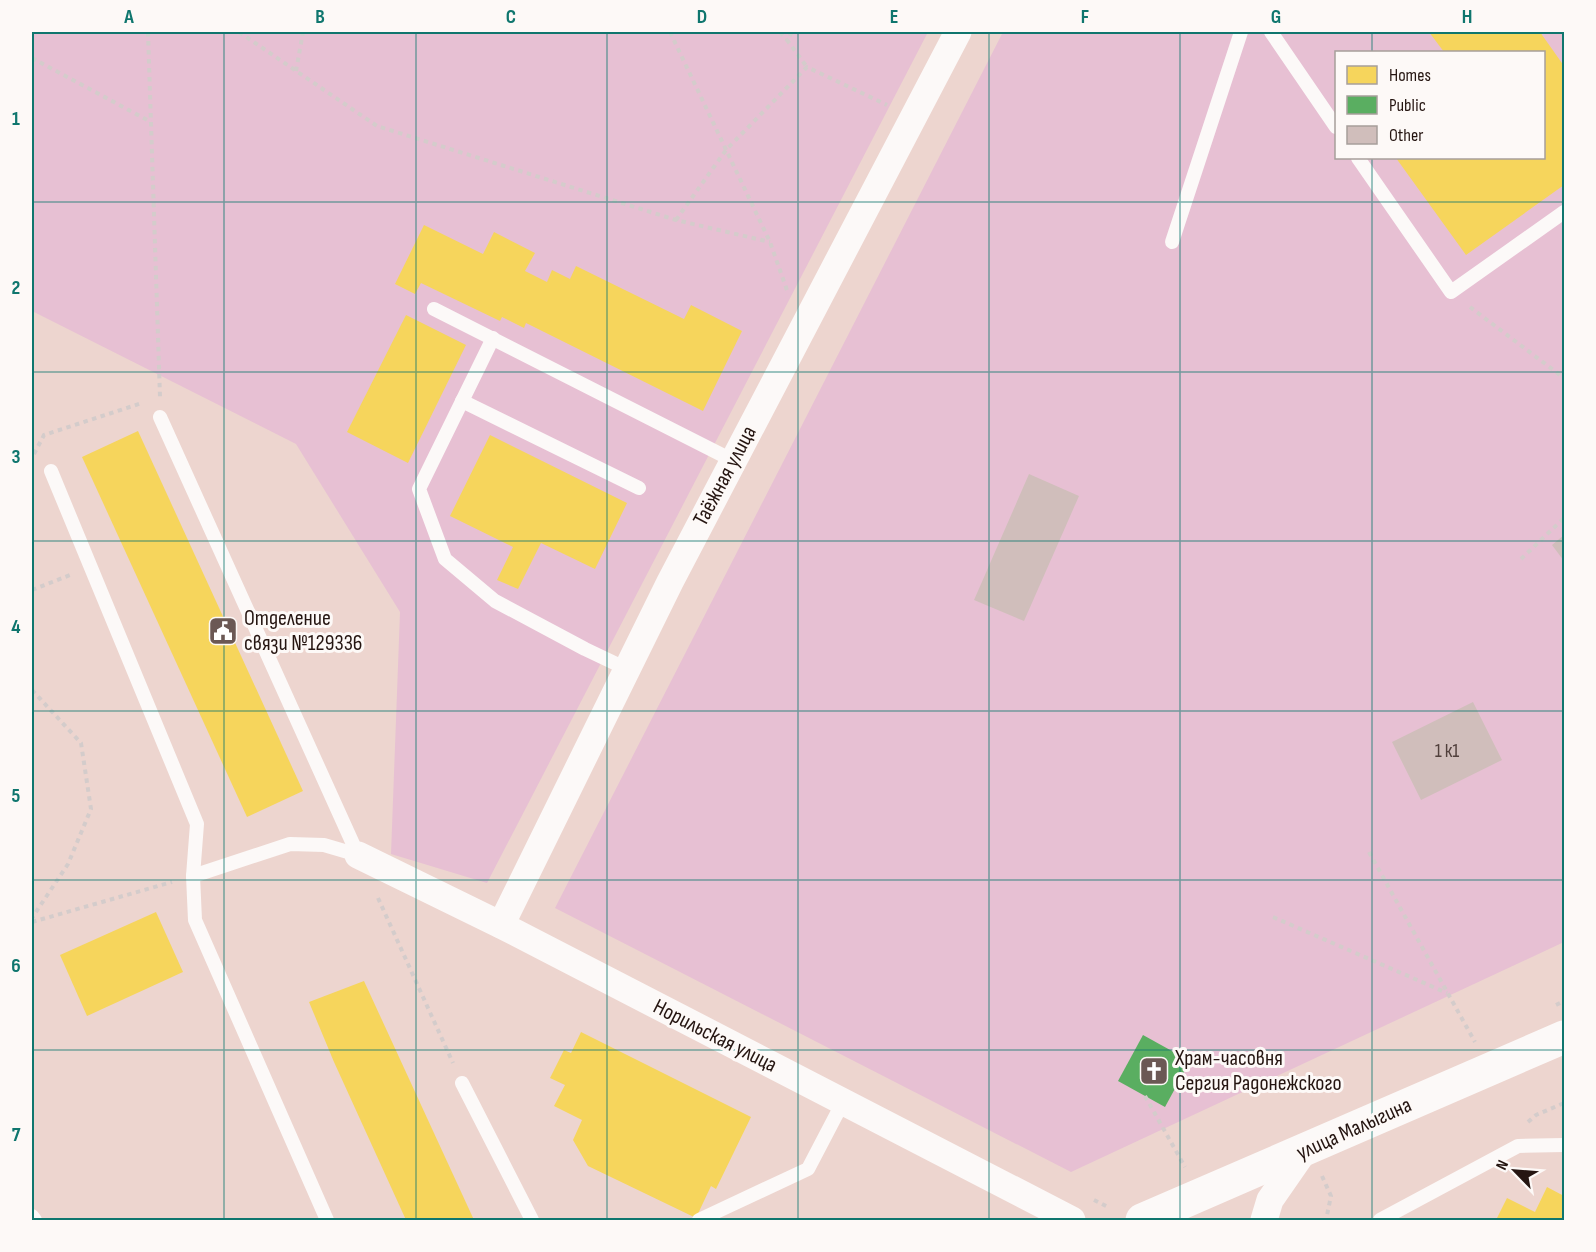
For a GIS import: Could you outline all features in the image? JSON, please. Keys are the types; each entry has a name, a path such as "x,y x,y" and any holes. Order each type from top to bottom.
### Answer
{"street":[{"name":"Таёжная улица","path":"501,925 627,669 957,32"},
{"name":"Норильская улица","path":"358,855 501,925 1072,1221"},
{"name":"улица Малыгина","path":"1142,1221 1564,1037"},
{"path":"1264,1221 1270,1200 1304,1151"}],"lane":[{"path":"1172,242 1241,32"},
{"path":"1271,32 1335,126"},
{"path":"1359,159 1451,292 1564,212"},
{"path":"434,309 734,461"},
{"path":"493,338 419,489 445,559 495,601 627,669"},
{"path":"462,401 639,488"},
{"path":"160,417 358,855"},
{"path":"51,471 197,824 193,876 195,920 327,1221"},
{"path":"193,876 290,844 324,845 358,855"},
{"path":"462,1083 532,1221"},
{"path":"699,1221 808,1169 843,1102"},
{"path":"1380,1221 1518,1146 1564,1146"},
{"path":"32,1216 35,1221"}],"path":[{"path":"148,32 160,417"},
{"path":"239,32 377,126 676,220 770,242"},
{"path":"296,71 303,32"},
{"path":"670,32 770,242 792,304"},
{"path":"780,32 807,67 891,106"},
{"path":"785,32 787,40"},
{"path":"787,40 792,32"},
{"path":"32,58 151,122"},
{"path":"676,220 726,150 807,67"},
{"path":"1451,292 1564,378"},
{"path":"32,460 44,435 160,398"},
{"path":"1521,559 1564,518"},
{"path":"32,590 90,567"},
{"path":"32,690 81,743 91,809 68,864 32,920"},
{"path":"1369,852 1475,1043"},
{"path":"32,920 193,876"},
{"path":"378,898 462,1083"},
{"path":"1273,916 1448,993"},
{"path":"1145,1096 1188,1172"},
{"path":"1536,1115 1564,1103"},
{"path":"1088,1197 1110,1208"}],"shaded area":[{"path":"32,32 928,32 487,883 391,854 400,612 296,444 32,311"},
{"path":"1003,32 1564,32 1564,942 1071,1172 555,908"}],"building: Homes":[{"path":"1429,32 1540,32 1564,66 1564,185 1466,255 1397,159 1545,159 1545,51 1443,51"},
{"path":"424,225 483,254 494,232 535,253 525,271 547,282 552,270 570,279 576,266 684,319 691,305 742,331 703,411 526,323 524,328 502,317 500,321 421,283 415,294 395,284"},
{"path":"406,315 466,345 408,463 347,432"},
{"path":"138,431 303,791 247,817 82,457"},
{"path":"490,435 627,503 595,569 541,543 518,589 497,580 513,547 450,516"},
{"path":"156,912 183,972 87,1016 60,955"},
{"path":"364,981 474,1220 406,1220 309,1002"},
{"path":"581,1032 751,1117 716,1189 711,1186 696,1218 588,1166 573,1140 582,1120 554,1106 565,1085 550,1078 564,1050 571,1053"},
{"path":"1547,1187 1564,1196 1564,1220 1496,1220 1507,1198 1535,1212"}],"building: Public":[{"name":"Храм-часовня Сергия Радонежского","path":"1143,1035 1190,1061 1165,1107 1118,1081"}],"building: Other":[{"path":"1029,474 1079,496 1024,621 974,600"},
{"path":"1564,535 1564,561 1552,545"},
{"path":"1473,702 1502,760 1421,800 1392,742"}],"place":[{"name":"Отделение связи №129336","path":"223,631"},
{"name":"Храм-часовня Сергия Радонежского","path":"1154,1071"}]}
